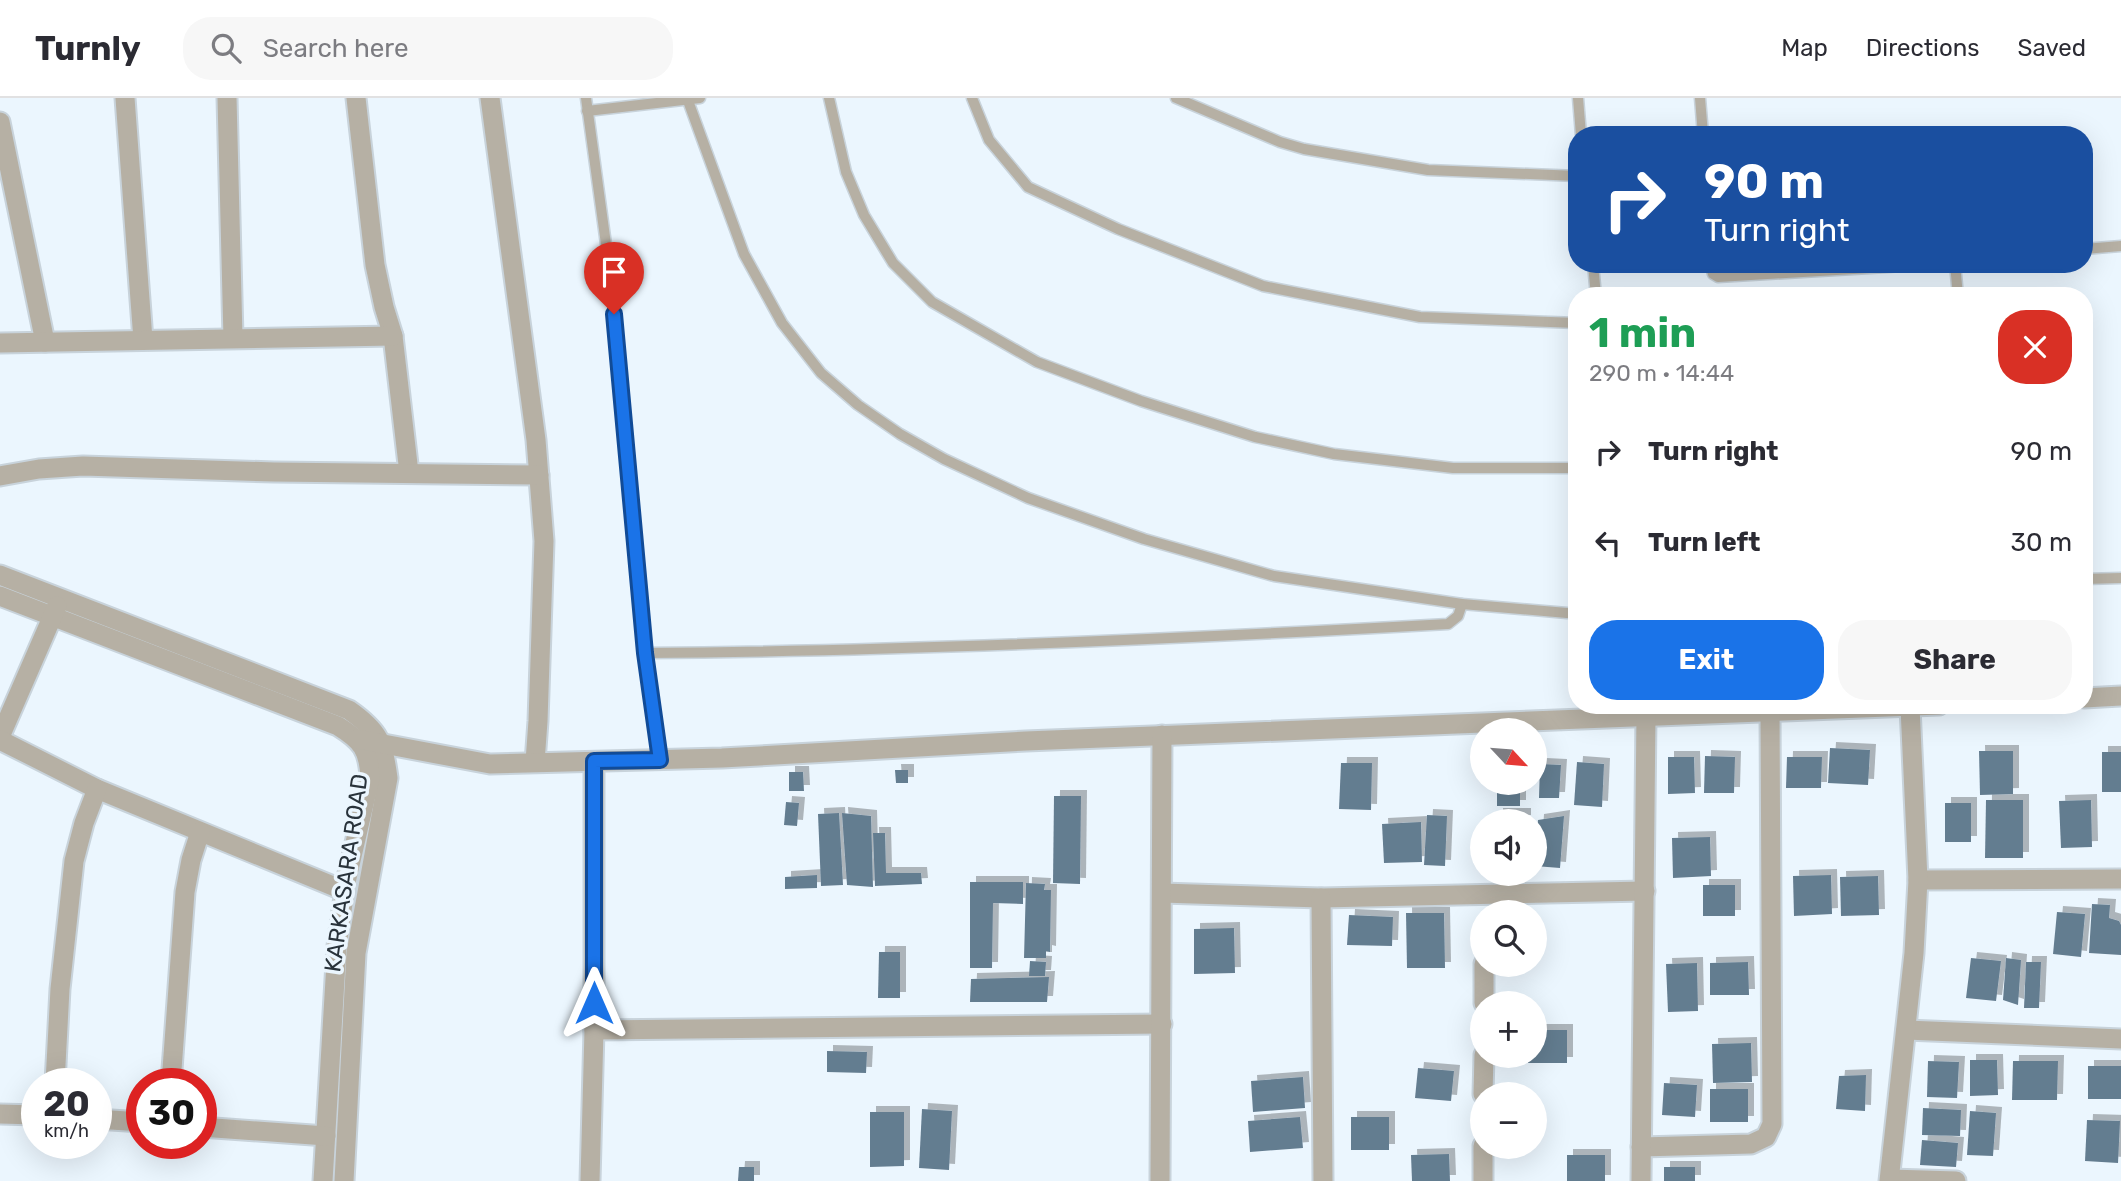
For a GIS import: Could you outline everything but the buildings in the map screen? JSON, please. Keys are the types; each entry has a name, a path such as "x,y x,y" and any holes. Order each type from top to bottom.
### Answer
{"street":[{"path":"125,98 143,340"},
{"path":"227,98 233,338"},
{"path":"356,98 375,265 393,336 409,473"},
{"path":"491,98 534,426 544,541 535,762"},
{"path":"0,122 45,342"},
{"path":"0,343 393,336"},
{"path":"0,476 39,469 83,466 539,475"},
{"name":"KARKASARA ROAD","path":"0,575 56,607 338,726 357,739 365,751 370,778 345,891 337,946 323,1181"},
{"name":"KARKASARA ROAD","path":"0,596 56,607 349,710 367,722 377,735 385,754 388,778 356,953 344,1181"},
{"path":"56,607 0,738 97,789 345,891"},
{"path":"2093,698 2121,696"},
{"path":"357,739 490,764 660,760 1162,735 1677,714"},
{"path":"1641,1147 1751,1144 1766,1137 1772,1124 1770,714"},
{"path":"1910,714 1918,880 1914,953 1890,1180 1956,1181"},
{"path":"1641,1181 1646,715"},
{"path":"1160,1181 1162,735"},
{"path":"590,1181 594,1030 594,761"},
{"path":"56,1068 60,989 74,861 97,789"},
{"path":"172,1068 185,892 200,832"},
{"path":"1918,880 2121,879"},
{"path":"1525,900 1645,891"},
{"path":"1162,893 1470,903"},
{"path":"1321,898 1323,1181"},
{"path":"594,1030 1162,1024"},
{"path":"1906,1030 2121,1039"},
{"path":"0,1115 21,1115"},
{"path":"217,1128 326,1136"},
{"path":"1483,1159 1483,1181"}],"lane":[{"path":"586,98 612,289 645,653 660,760"},
{"path":"587,111 700,98"},
{"path":"829,98 846,172 864,215 893,263 932,302 1037,362 1141,401 1255,437 1334,454 1452,468 1568,468"},
{"path":"971,98 989,140 1028,187 1118,229 1263,286 1420,317 1568,323"},
{"path":"1176,98 1280,142 1304,149 1428,170 1568,176"},
{"path":"1578,98 1580,126"},
{"path":"1700,98 1702,126"},
{"path":"687,99 744,254 782,323 821,373 858,405 900,434 944,459 1028,498 1144,539 1274,576 1462,604 1567,613"},
{"path":"2093,248 2121,246"},
{"path":"1713,273 1718,277 1785,273"},
{"path":"2093,579 2121,578"},
{"path":"645,653 822,651 1140,641 1448,624 1458,616 1462,604"}],"route":[{"path":"594,1003 594,761 660,760 645,653 614,314"}]}
